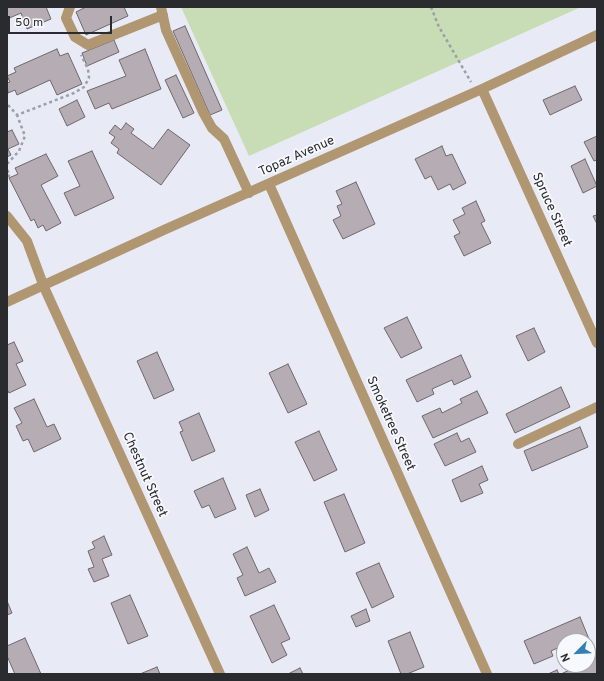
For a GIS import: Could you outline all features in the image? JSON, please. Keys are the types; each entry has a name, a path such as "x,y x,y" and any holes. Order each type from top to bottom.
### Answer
{"street":[{"path":"70,7 66,18 75,37 88,45 162,11 166,30 203,112 212,128 224,139 249,193"},
{"name":"Topaz Avenue","path":"7,302 44,287 166,229 480,90 597,35"},
{"name":"Spruce Street","path":"480,90 597,343"},
{"name":"Smoketree Street","path":"269,184 487,674"},
{"name":"Chestnut Street","path":"7,216 27,241 44,287 220,674"},
{"path":"518,444 597,407"}],"path":[{"path":"431,7 439,27 480,90"},
{"path":"17,114 74,93 84,87 89,78 88,69 78,50"},
{"path":"7,164 19,151 25,136 16,117 17,114 8,104"},
{"path":"7,170 10,175 7,177"}],"green space":[{"path":"181,7 581,7 249,156"}],"building":[{"path":"7,7 46,7 51,19 27,29 21,13 7,19"},
{"path":"86,7 124,7 128,16 86,35 76,12"},
{"path":"185,26 222,110 210,115 173,31"},
{"path":"114,40 119,52 87,66 82,53"},
{"path":"57,49 60,56 68,53 82,84 57,95 50,80 17,95 15,90 8,93 7,83 10,82 7,76 16,72 14,68"},
{"path":"145,49 161,89 112,109 109,103 95,109 87,91 126,76 119,60"},
{"path":"176,75 194,113 183,118 165,80"},
{"path":"575,86 582,100 550,115 543,100"},
{"path":"77,100 85,117 67,126 59,109"},
{"path":"126,123 134,129 131,133 153,149 168,129 190,145 161,185 117,153 119,149 111,143 115,137 109,133 115,125 121,130"},
{"path":"12,130 19,144 8,149 11,155 7,157 7,132"},
{"path":"597,136 597,160 594,161 584,142"},
{"path":"442,146 446,156 452,154 466,183 453,190 450,184 438,190 431,176 425,179 415,159"},
{"path":"92,151 114,198 75,216 64,193 80,186 68,161"},
{"path":"46,154 58,176 41,185 61,223 46,231 43,225 38,228 34,219 31,221 9,178 18,174 15,168"},
{"path":"585,159 597,186 583,193 571,166"},
{"path":"356,182 375,224 343,239 333,220 341,216 337,206 342,204 336,191"},
{"path":"476,201 485,221 481,223 491,243 464,256 454,236 460,233 453,220 465,214 462,208"},
{"path":"597,215 597,224 593,216"},
{"path":"407,317 422,348 401,358 384,328"},
{"path":"534,328 545,352 528,361 516,336"},
{"path":"14,342 23,361 16,364 26,385 9,393 7,389 7,345"},
{"path":"157,352 174,390 154,399 137,361"},
{"path":"461,355 471,377 454,385 452,380 432,389 434,394 417,402 406,380"},
{"path":"288,364 307,404 288,413 269,373"},
{"path":"561,387 570,407 515,433 506,414"},
{"path":"477,391 488,413 433,438 422,416 440,408 442,413 462,403 460,399"},
{"path":"34,399 47,427 54,424 61,439 34,452 28,439 23,441 16,426 22,423 14,408"},
{"path":"199,413 215,451 192,461 180,432 183,431 179,422"},
{"path":"580,427 588,447 532,471 524,451"},
{"path":"319,431 337,470 314,481 295,442"},
{"path":"457,433 461,442 469,438 476,452 445,466 434,444"},
{"path":"482,466 488,480 479,484 483,493 461,502 452,480"},
{"path":"223,478 236,509 215,518 209,505 202,508 194,491"},
{"path":"260,489 269,510 255,517 246,495"},
{"path":"344,494 365,543 345,552 324,502"},
{"path":"104,536 112,555 102,559 109,576 94,582 88,569 94,567 88,551 95,548 92,542"},
{"path":"247,547 259,573 269,568 276,582 245,596 237,578 243,575 233,554"},
{"path":"379,563 394,597 372,608 356,573"},
{"path":"130,595 148,636 128,644 111,603"},
{"path":"7,601 12,613 7,615"},
{"path":"274,605 290,639 281,643 287,655 272,663 250,616"},
{"path":"366,609 370,621 356,627 351,616"},
{"path":"580,617 587,633 556,633 556,649 551,651 553,656 534,664 524,641"},
{"path":"410,632 424,667 407,674 401,674 388,641"},
{"path":"25,638 41,674 15,674 7,656 7,646"},
{"path":"596,652 597,674 561,674 596,673"},
{"path":"157,667 160,674 140,674"},
{"path":"300,668 303,674 288,674"},
{"path":"556,670 556,673 559,674 548,674"}]}
